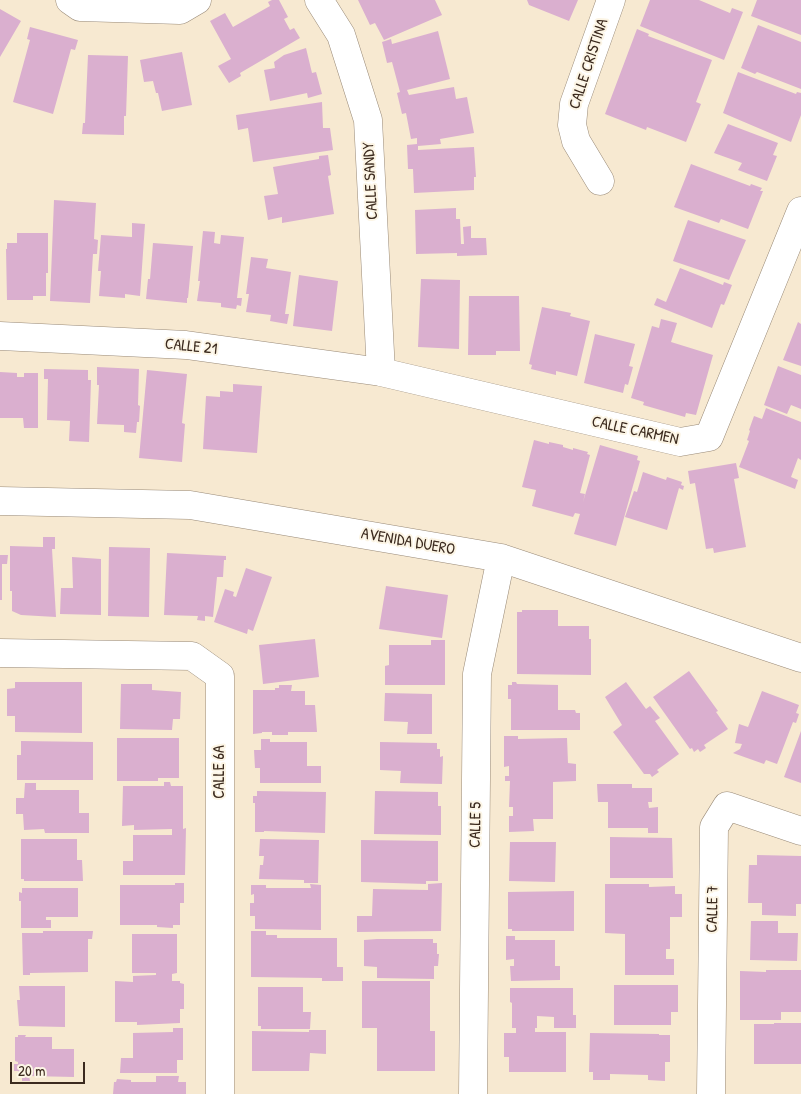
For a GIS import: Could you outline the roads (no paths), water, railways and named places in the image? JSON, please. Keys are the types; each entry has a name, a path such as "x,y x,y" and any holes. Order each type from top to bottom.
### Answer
{"street":[{"path":"70,0 80,7 180,10 197,0"},
{"name":"CALLE SANDY","path":"319,0 341,35 368,120 381,372"},
{"name":"CALLE CRISTINA","path":"600,181 576,141 572,125 574,104 611,0"},
{"name":"CALLE CARMEN","path":"381,372 680,442 709,437 801,211"},
{"name":"CALLE 21","path":"0,336 186,345 381,372"},
{"name":"AVENIDA DUERO","path":"0,501 190,505 501,558 801,658"},
{"name":"CALLE 5","path":"472,1094 477,674 501,558"},
{"name":"CALLE 6A","path":"0,653 192,656 220,676 220,1094"},
{"name":"CALLE 7","path":"711,1094 714,828 727,806 801,831"}]}
